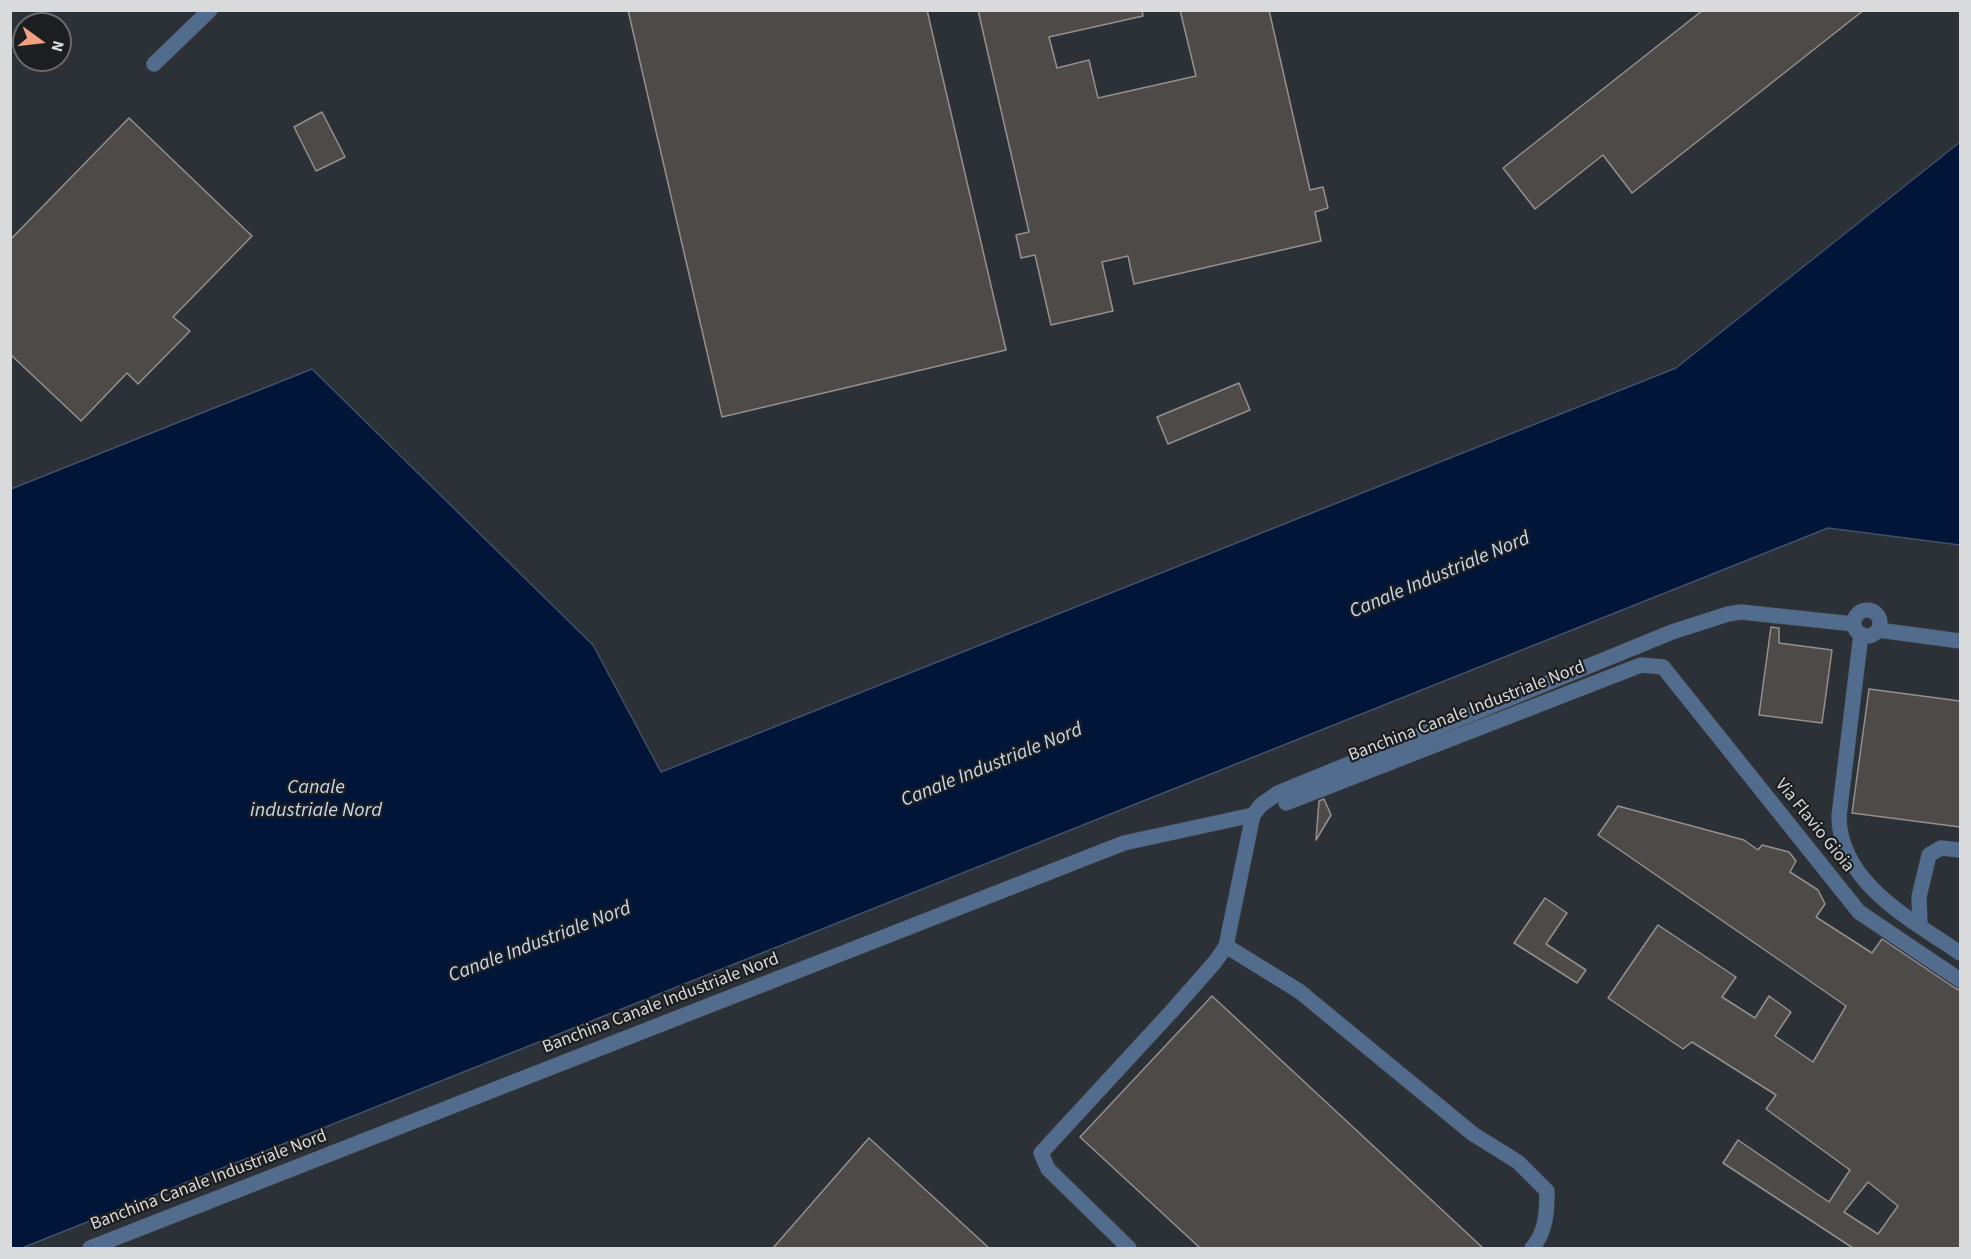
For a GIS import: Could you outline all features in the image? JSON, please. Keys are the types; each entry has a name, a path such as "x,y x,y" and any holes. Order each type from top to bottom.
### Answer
{"street":[{"path":"154,64 210,10"},
{"path":"1878,630 1877,614 1869,610 1857,614 1858,629 1839,827 1843,848 1853,867 1893,906 1960,953"},
{"path":"1130,1248 1048,1169 1041,1153 1171,1012 1226,946 1253,815 1261,805 1278,793 1672,632 1728,614 1741,612 1858,629 1871,635 1878,630 1960,641"},
{"name":"Banchina Canale Industriale Nord","path":"1286,803 1641,665 1663,668"},
{"name":"Via Flavio Gioia","path":"1663,668 1859,912 1960,980"},
{"name":"Banchina Canale Industriale Nord","path":"90,1248 1124,843 1253,815"},
{"path":"1920,926 1919,897 1925,865 1932,852 1946,848 1960,850"},
{"path":"1893,906 1919,897"},
{"path":"1226,946 1299,991 1473,1134 1518,1162 1547,1191 1548,1215 1536,1244 1532,1248"}],"shaded area":[{"path":"11,11 1960,11 1960,142 1676,368 660,772 593,645 312,369 11,489"},
{"path":"1828,528 1960,545 1960,1248 22,1248"}],"water":[{"name":"Canale industriale Nord","path":"1960,142 1960,545 1828,528 22,1248 11,1248 11,489 312,369 593,645 661,772 1676,368"}],"building":[{"path":"628,10 927,10 1006,350 722,417"},
{"path":"978,10 1142,10 1143,16 1049,37 1057,68 1089,60 1098,98 1196,76 1180,10 1269,10 1310,190 1323,187 1328,208 1315,212 1321,241 1134,284 1128,256 1102,262 1113,311 1051,325 1035,255 1021,258 1016,235 1029,232"},
{"path":"1703,10 1864,10 1632,193 1603,155 1535,209 1503,168"},
{"path":"322,112 345,157 316,171 294,127"},
{"path":"129,118 252,236 173,317 190,331 138,384 127,373 81,421 10,354 10,240"},
{"path":"1239,383 1250,410 1168,444 1157,417"},
{"path":"1771,627 1779,628 1779,643 1832,650 1822,723 1759,715"},
{"path":"1869,689 1960,701 1960,827 1852,813"},
{"path":"1324,799 1331,815 1316,840 1319,801"},
{"path":"1618,806 1744,840 1758,850 1762,845 1789,852 1796,861 1790,872 1818,890 1825,904 1816,917 1872,953 1882,939 1960,990 1960,1248 1853,1248 1723,1163 1738,1140 1829,1202 1850,1170 1766,1109 1776,1095 1692,1042 1683,1049 1608,998 1658,925 1736,977 1722,997 1755,1018 1769,996 1791,1012 1775,1036 1813,1062 1846,1006 1598,835","holes":["1868,1182 1898,1206 1878,1234 1844,1212"]},
{"path":"1545,898 1567,913 1546,944 1586,970 1577,983 1514,943"},
{"path":"1212,996 1483,1248 1200,1248 1080,1137"},
{"path":"869,1138 989,1248 773,1248"}],"water label":[{"name":"Canale Industriale Nord","path":"1440,576"},
{"name":"Canale Industriale Nord","path":"992,766"},
{"name":"Canale Industriale Nord","path":"540,943"}]}
